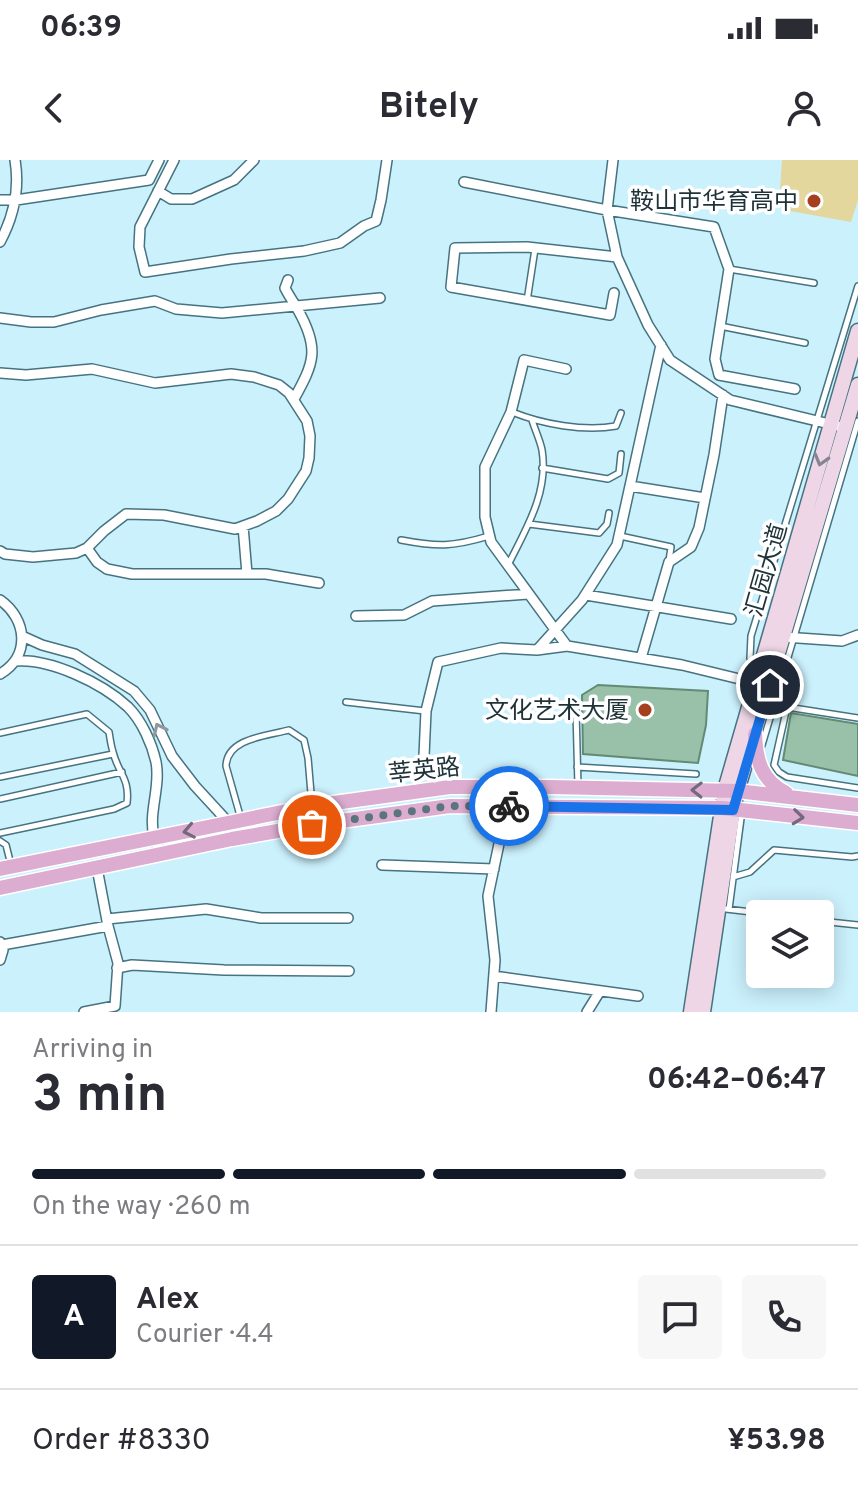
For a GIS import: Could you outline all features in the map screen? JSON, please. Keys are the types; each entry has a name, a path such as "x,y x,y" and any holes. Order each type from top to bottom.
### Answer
{"main road":[{"name":"汇园大道","path":"731,790 755,734 789,637 858,331"},
{"name":"汇园大道","path":"703,1012 724,908 731,790 756,683 838,424 858,385"},
{"path":"755,734 755,750 762,770 774,786 794,796"},
{"name":"莘英路","path":"0,888 162,854 234,827 312,806 450,787 731,790 858,805"},
{"name":"莘英路","path":"6,868 154,838 234,827 312,825 450,806 732,810 858,823"},
{"name":"汇园大道","path":"691,1012 732,810"}],"street":[{"path":"0,242 16,200 15,160"},
{"path":"0,200 149,180 159,160"},
{"path":"174,160 140,227 139,247 145,272 304,251 340,243 376,221 387,160"},
{"path":"158,191 171,199 192,199 234,180 254,160"},
{"path":"613,160 607,210 617,257 648,325 670,360 730,400 838,424"},
{"path":"464,182 714,227 729,269 715,359 719,375 795,389"},
{"path":"614,293 610,315 451,287 455,248 535,248 617,257"},
{"path":"288,280 285,288 307,329 312,352 309,371 294,399"},
{"path":"0,318 54,322 155,301 176,309 222,313 380,298"},
{"path":"537,650 586,595 617,545 661,345"},
{"path":"566,369 524,360 511,412 485,467 485,517 491,542 567,646"},
{"path":"0,373 26,375 92,369 155,383 231,374 254,377 279,385 289,393 307,421 310,436 306,471 288,499 276,511 257,521 235,529 164,515 126,514 87,548 76,553 33,557 0,551"},
{"path":"641,658 669,562 691,547 699,528 723,395"},
{"path":"630,486 705,498"},
{"path":"243,526 247,574"},
{"path":"87,548 97,562 107,569 132,574 266,574 319,583"},
{"path":"356,616 404,615 432,601 528,594"},
{"path":"586,595 731,619"},
{"path":"0,600 12,610 22,636 22,645 15,661 0,674"},
{"path":"789,637 842,641 858,635"},
{"path":"22,636 75,654 134,691 150,710 172,756 195,786 234,827"},
{"path":"424,756 426,711 438,662 501,648 537,650 567,646 682,665 756,683"},
{"path":"15,661 28,660 93,682 129,708 148,737 157,765 152,817 154,838 162,854"},
{"path":"491,1012 495,960 488,896 507,806"},
{"path":"382,865 494,869"},
{"path":"84,1012 115,1006 118,963 97,868"},
{"path":"0,960 3,955 1,943 108,922 206,909 261,918 348,918"},
{"path":"117,968 132,965 224,970 349,971"},
{"path":"494,976 638,996"},
{"path":"590,1010 600,991"}],"lane":[{"path":"527,301 535,248"},
{"path":"729,269 814,283"},
{"path":"838,424 858,286"},
{"path":"720,326 805,343"},
{"path":"511,412 532,420 598,430 616,426 621,413"},
{"path":"508,565 533,518 542,482 542,451 532,420"},
{"path":"542,468 608,479 619,473 621,454"},
{"path":"529,524 599,533 607,524 609,513"},
{"path":"401,540 432,546 461,544 490,536"},
{"path":"619,536 671,547 669,562"},
{"path":"758,757 789,637"},
{"path":"346,702 426,711"},
{"path":"858,718 787,707 774,765 787,777 858,788"},
{"path":"576,711 578,787"},
{"path":"0,733 87,714 109,732 113,754 128,790 127,803 114,809 0,833"},
{"path":"234,827 226,757 232,749 251,740 289,730 304,740 312,806"},
{"path":"0,777 113,754"},
{"path":"577,767 696,774"},
{"path":"0,799 122,772"},
{"path":"732,810 733,877 724,908 746,911"},
{"path":"0,841 6,845 6,868"},
{"path":"733,877 750,872 774,850 858,856"},
{"path":"834,922 858,925"}],"shaded area":[{"path":"782,160 858,160 858,200 851,222 790,211 793,191 780,189"}],"building":[{"name":"文化艺术大厦","path":"598,685 708,691 706,725 698,763 583,754 582,695"},
{"path":"791,713 858,724 858,776 783,760"}],"way so far":[{"path":"312,825 450,806 509,806"}],"place":[{"name":"鞍山市华育高中","path":"814,201"},
{"name":"文化艺术大厦","path":"645,710"}],"route":[{"path":"509,806 733,810 770,685"}]}
